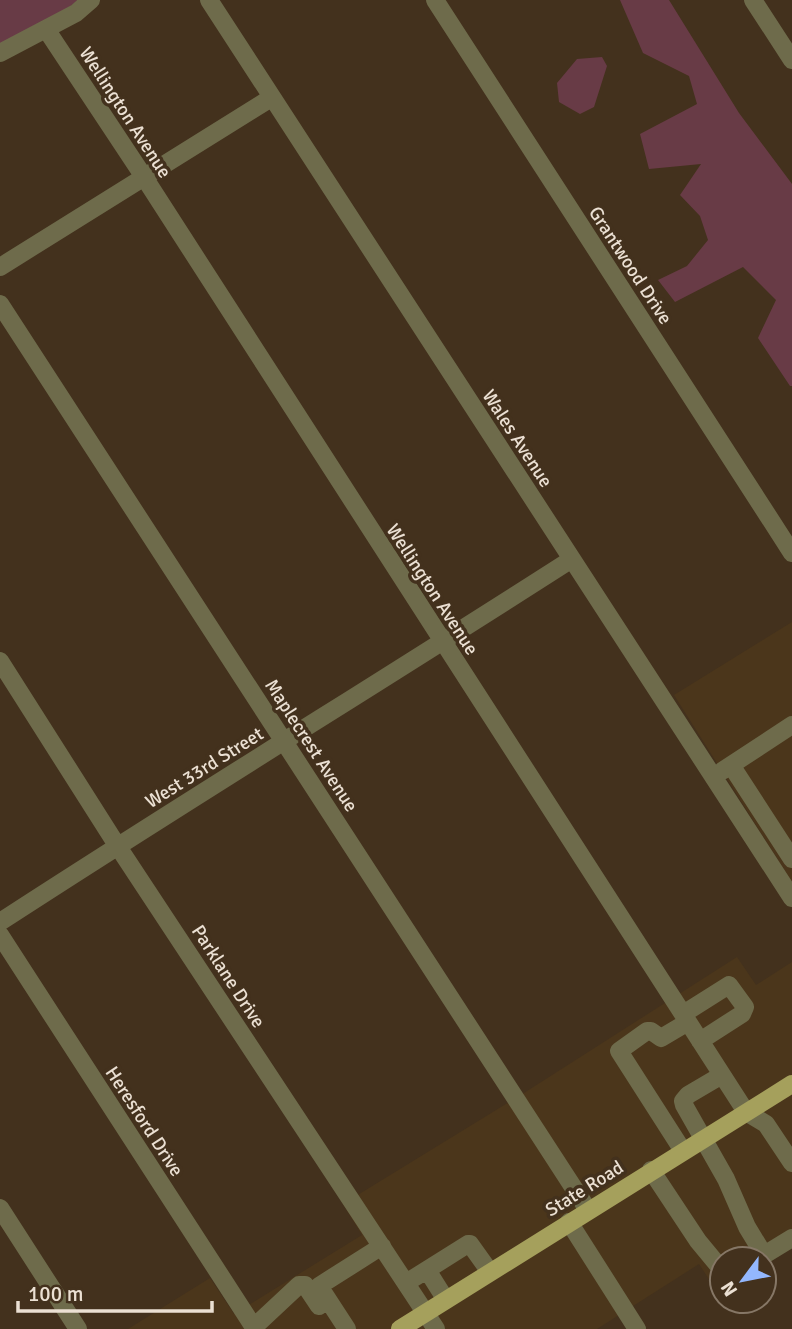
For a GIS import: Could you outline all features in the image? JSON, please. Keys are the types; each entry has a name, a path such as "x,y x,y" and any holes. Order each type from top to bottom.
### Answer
{"main road":[{"name":"State Road","path":"400,1329 792,1084"}],"street":[{"path":"0,53 76,13 91,0"},
{"name":"Wales Avenue","path":"209,0 792,898"},
{"name":"Grantwood Drive","path":"435,0 792,553"},
{"path":"753,0 792,60"},
{"name":"Wellington Avenue","path":"47,29 746,1112 766,1124 792,1163"},
{"path":"0,267 271,98"},
{"name":"Maplecrest Avenue","path":"0,304 588,1210"},
{"name":"West 33rd Street","path":"0,922 117,845 572,559"},
{"name":"Parklane Drive","path":"0,661 117,845 436,1329"},
{"path":"713,777 792,725"},
{"path":"731,765 792,859"},
{"name":"Heresford Drive","path":"0,935 255,1328"},
{"path":"683,1151 619,1051 648,1031 662,1038 729,985 745,1007 742,1014 700,1041"},
{"path":"722,1075 688,1095 683,1101 726,1179 755,1245"},
{"path":"652,1170 708,1253"},
{"path":"0,1208 78,1329"},
{"path":"569,1222 637,1329"},
{"path":"406,1283 470,1244 490,1272"},
{"path":"347,1329 319,1286 382,1246"},
{"path":"427,1270 446,1300"},
{"path":"255,1328 294,1288 302,1284 334,1329"}],"shaded area":[{"path":"0,0 78,0 67,9 0,44"},
{"path":"620,0 669,0 739,113 792,184 792,386 758,338 776,300 743,267 675,302 658,280 687,266 708,240 700,216 680,195 701,164 649,169 640,134 697,104 689,76 643,53"},
{"path":"602,57 607,66 594,107 580,114 559,102 557,83 577,59"},
{"path":"792,622 792,882 674,695"},
{"path":"737,957 756,985 792,962 792,1247 778,1256 778,1245 708,1245 708,1278 699,1264 597,1329 128,1329 210,1278 234,1314 362,1235 343,1204"}]}
